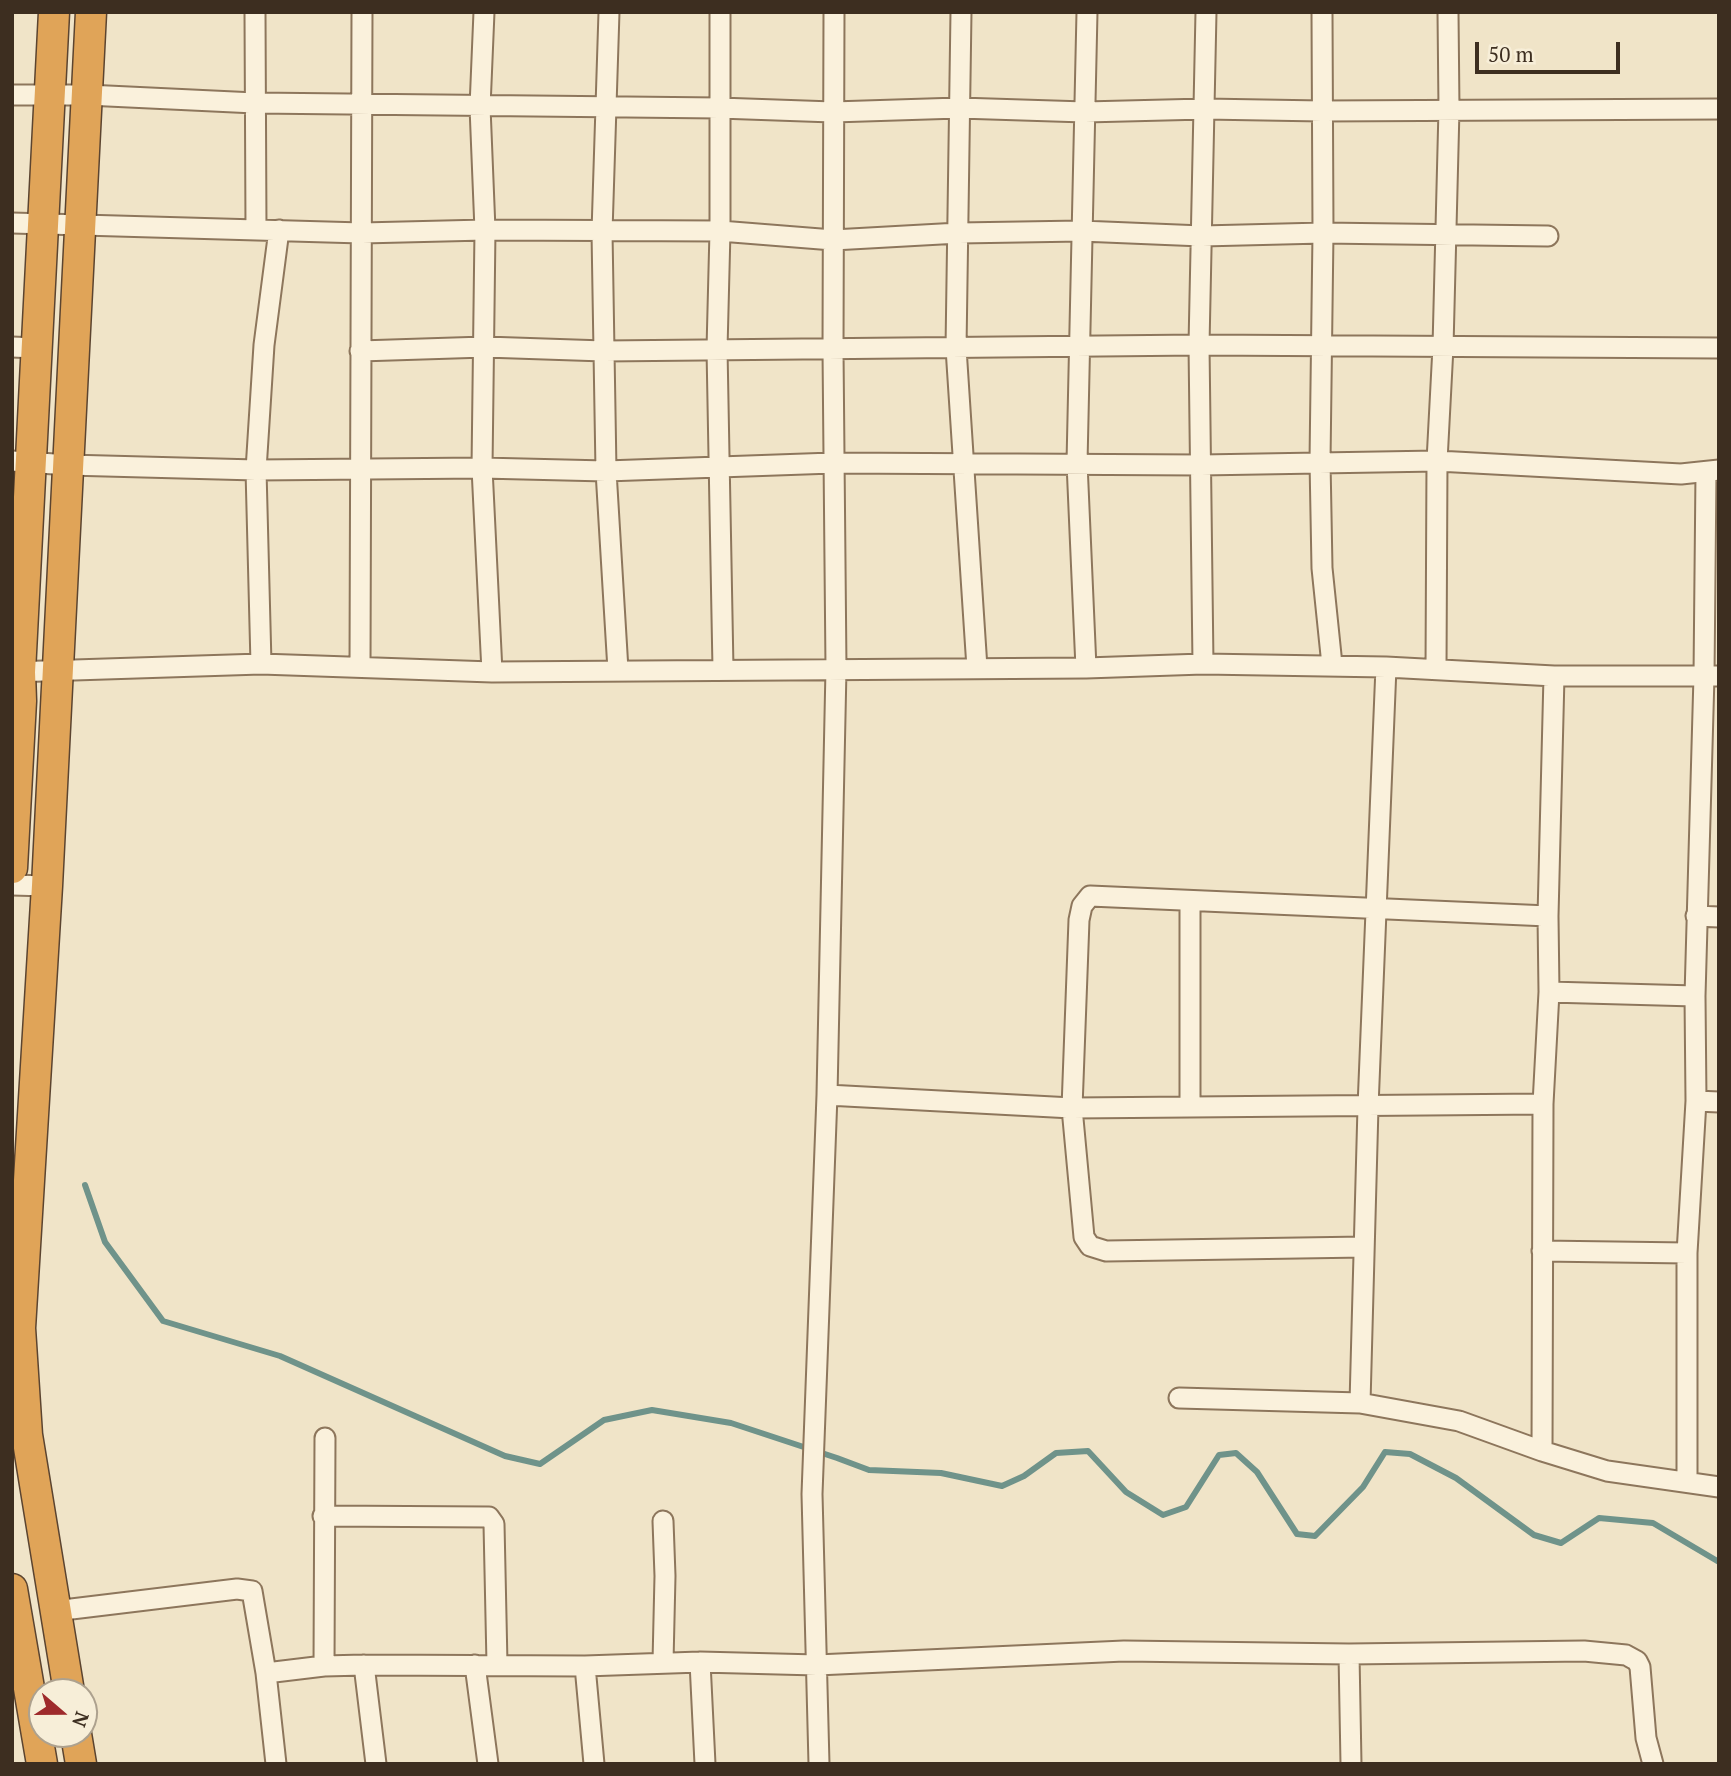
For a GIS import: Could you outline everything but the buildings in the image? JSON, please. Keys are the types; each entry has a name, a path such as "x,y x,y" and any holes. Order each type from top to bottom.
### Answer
{"highway":[{"path":"12,868 21,701 16,672 24,347 43,224 54,12"},
{"path":"67,1678 27,1435 20,1328 47,886 91,12"},
{"path":"12,1589 28,1706"}],"street":[{"path":"256,12 256,230"},
{"path":"360,666 362,12"},
{"path":"484,12 480,107 485,230 482,468 492,672"},
{"path":"609,12 602,232 606,471 618,670"},
{"path":"720,12 717,349 723,669"},
{"path":"819,1764 812,1494 827,1095 836,669 832,350 834,12"},
{"path":"961,12 956,348 977,668"},
{"path":"1086,668 1077,463 1087,12"},
{"path":"1203,664 1199,345 1206,12"},
{"path":"1322,12 1320,461 1322,568 1332,665"},
{"path":"1436,669 1437,461 1443,347 1449,109 1448,12"},
{"path":"12,95 87,95 255,103 833,111 959,108 1085,112 1205,108 1322,111 1719,109"},
{"path":"12,223 362,233 485,230 720,231 833,240 958,233 1081,231 1202,236 1323,233 1548,236"},
{"path":"261,664 256,470 264,345 279,230"},
{"path":"360,351 485,347 604,351 1322,344 1719,348"},
{"path":"22,461 68,466 256,470 482,468 606,471 833,463 1201,465 1437,461 1681,474 1712,471 1712,676 1696,916 1696,1101 1687,1253 1687,1481"},
{"path":"16,672 261,664 492,672 1086,668 1203,664 1332,665 1554,676 1712,676"},
{"path":"1360,1403 1368,1107 1386,667"},
{"path":"1542,1451 1543,1104 1549,992 1548,916 1554,676"},
{"path":"12,885 47,886"},
{"path":"1364,1247 1106,1251 1090,1246 1084,1237 1072,1108 1079,920 1082,906 1090,896 1548,916"},
{"path":"1190,901 1190,1107"},
{"path":"1696,916 1719,917"},
{"path":"1549,992 1695,996"},
{"path":"827,1095 1072,1108 1543,1104"},
{"path":"1696,1101 1719,1102"},
{"path":"1542,1251 1687,1253"},
{"path":"1180,1398 1360,1403 1459,1421 1607,1471 1719,1487"},
{"path":"324,1666 325,1438"},
{"path":"323,1516 489,1517 494,1524 497,1664"},
{"path":"663,1521 663,1662"},
{"path":"55,1611 237,1590 252,1591 266,1673 276,1764"},
{"path":"266,1673 324,1666 364,1665 585,1666 663,1662 817,1665 1124,1651 1349,1654 1584,1651 1626,1655 1637,1661 1640,1667 1646,1738 1653,1764"},
{"path":"1349,1654 1351,1764"},
{"path":"700,1662 705,1764"},
{"path":"364,1665 376,1764"},
{"path":"475,1665 488,1764"},
{"path":"585,1666 594,1764"}],"waterway":[{"path":"85,1185 105,1242 163,1321 280,1356 505,1456 540,1464 604,1420 652,1410 731,1423 869,1470 941,1473 1002,1486 1024,1476 1056,1453 1088,1451 1126,1492 1163,1515 1186,1507 1219,1455 1236,1453 1257,1472 1297,1534 1315,1536 1363,1487 1385,1452 1410,1454 1456,1478 1534,1535 1561,1543 1599,1518 1653,1523 1719,1562"}]}
